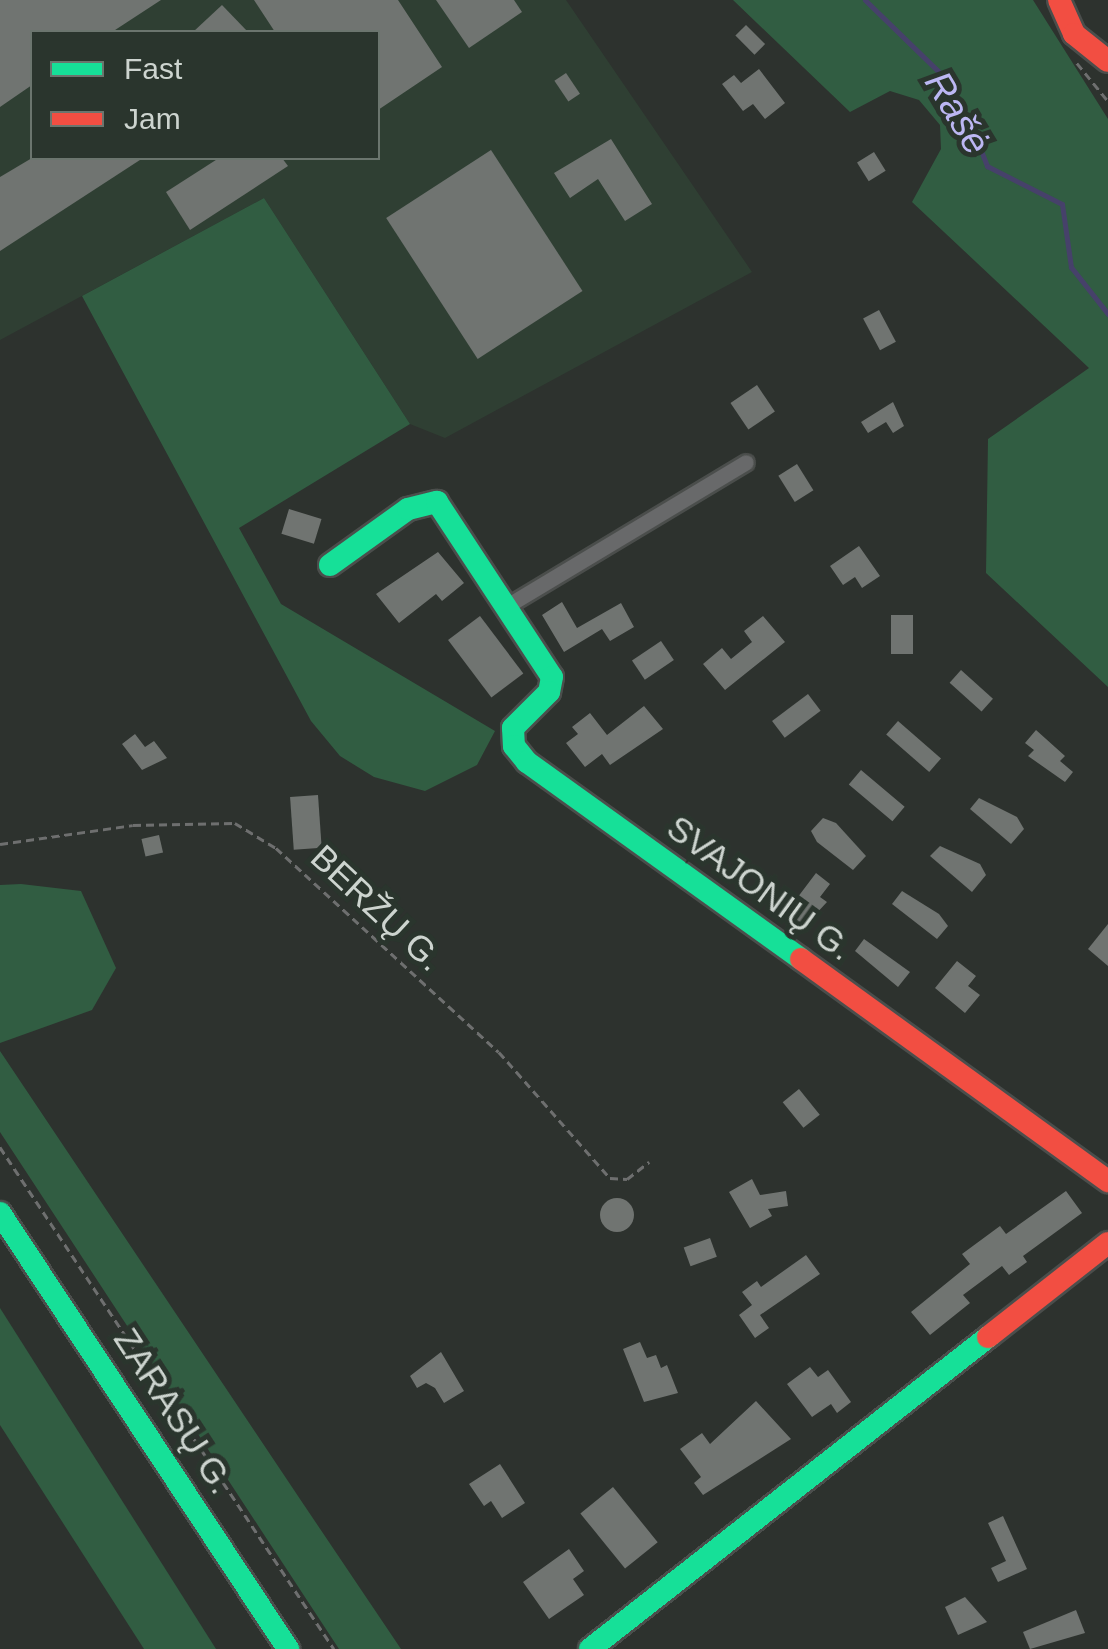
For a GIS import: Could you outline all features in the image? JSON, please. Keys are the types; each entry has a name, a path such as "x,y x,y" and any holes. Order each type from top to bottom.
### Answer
{"main road":[{"path":"1058,0 1074,34 1108,60"},
{"name":"SVAJONIŲ G.","path":"330,565 408,509 436,502 510,604 552,676 549,692 513,728 514,746 527,762 1108,1181"},
{"name":"ZARASŲ G.","path":"0,1212 288,1649"},
{"path":"590,1649 1108,1243"}],"street":[{"path":"510,604 746,462"}],"path":[{"name":"BERŽŲ G.","path":"0,844 134,825 235,824 276,848 499,1052 610,1178 627,1179 648,1162"},
{"path":"0,1147 334,1649"}],"shaded area":[{"path":"0,0 566,0 752,272 445,438 410,424 264,198 0,340"}],"green space":[{"path":"733,0 1033,0 1108,119 1108,687 986,573 988,439 1089,368 912,202 941,149 940,125 919,100 890,91 850,112"},
{"path":"264,198 410,424 239,528 281,604 495,731 477,765 425,791 374,777 340,756 311,721 82,296"},
{"path":"0,885 81,891 116,968 92,1010 0,1043"},
{"path":"0,1051 401,1649 339,1649 0,1132"},
{"path":"0,1308 216,1649 144,1649 0,1425"}],"building":[{"path":"0,0 161,0 115,30 30,30 30,86 0,107"},
{"path":"254,0 398,0 442,67 380,109 380,30 274,30"},
{"path":"436,0 514,0 522,12 469,48"},
{"path":"222,5 246,30 195,30"},
{"path":"746,25 765,44 754,55 735,36"},
{"path":"759,69 785,103 765,119 753,104 743,111 722,84 734,75 741,83"},
{"path":"566,73 580,94 568,102 554,81"},
{"path":"611,139 652,204 625,221 598,179 570,198 554,173"},
{"path":"491,150 582,291 478,359 386,218"},
{"path":"874,152 886,171 869,181 857,163"},
{"path":"30,159 140,160 0,251 0,177"},
{"path":"216,160 284,160 288,166 190,230 166,192"},
{"path":"879,310 896,342 880,350 863,318"},
{"path":"757,385 775,412 748,429 730,403"},
{"path":"893,402 904,426 893,433 886,422 868,433 861,422"},
{"path":"797,464 813,490 795,502 778,476"},
{"path":"289,509 322,519 314,544 281,534"},
{"path":"859,546 880,576 862,588 855,577 843,585 830,566"},
{"path":"438,552 464,583 442,601 436,594 399,623 376,594"},
{"path":"562,602 577,628 621,603 634,627 610,641 602,629 564,652 542,615"},
{"path":"891,615 913,615 913,654 891,654"},
{"path":"480,616 523,674 491,698 448,640"},
{"path":"763,616 785,642 725,690 703,664 722,648 731,659 752,642 744,631"},
{"path":"661,641 674,660 645,680 632,661"},
{"path":"961,670 993,699 982,711 950,683"},
{"path":"808,694 821,711 785,738 772,721"},
{"path":"644,706 663,729 610,765 602,754 585,767 566,743 578,734 572,727 590,713 607,735"},
{"path":"898,721 941,758 929,772 886,735"},
{"path":"1036,730 1065,756 1060,761 1073,772 1065,782 1028,756 1034,750 1025,743"},
{"path":"135,734 145,747 154,741 167,758 142,770 122,744"},
{"path":"861,770 905,807 892,821 849,785"},
{"path":"318,795 322,848 294,850 290,797"},
{"path":"979,798 1017,817 1024,829 1011,844 970,809"},
{"path":"823,818 836,823 866,856 853,870 817,842 811,831"},
{"path":"159,835 163,853 146,857 141,839"},
{"path":"940,846 980,864 986,875 972,892 930,856"},
{"path":"816,873 830,884 820,897 827,902 800,931 782,918"},
{"path":"902,891 939,914 948,926 937,939 892,904"},
{"path":"1108,924 1108,966 1088,949"},
{"path":"864,939 910,972 898,987 855,951"},
{"path":"957,961 976,976 968,986 980,995 965,1013 935,988"},
{"path":"799,1089 820,1115 803,1128 783,1102"},
{"path":"752,1179 760,1195 786,1191 788,1206 768,1209 772,1216 750,1228 729,1192"},
{"path":"1066,1191 1082,1213 1023,1256 1027,1262 1009,1275 1002,1266 963,1295 970,1303 930,1335 911,1312 970,1264 962,1254 1000,1226 1006,1234"},
{"path":"617,1198 629,1203 634,1215 629,1227 617,1232 605,1227 600,1215 605,1203"},
{"path":"710,1238 717,1257 691,1266 684,1248"},
{"path":"806,1255 820,1274 760,1315 769,1328 755,1338 739,1315 752,1305 742,1292 757,1281 761,1287"},
{"path":"640,1342 647,1358 656,1355 661,1368 667,1365 678,1393 644,1402 623,1349"},
{"path":"441,1352 464,1391 444,1403 435,1388 426,1383 417,1388 410,1376"},
{"path":"810,1367 818,1377 828,1370 851,1402 837,1413 831,1404 812,1417 787,1384"},
{"path":"756,1401 791,1439 703,1495 694,1483 701,1477 680,1449 702,1433 710,1444"},
{"path":"500,1464 525,1503 502,1518 491,1501 484,1506 469,1484"},
{"path":"613,1487 658,1542 625,1569 580,1513"},
{"path":"1003,1516 1027,1569 998,1582 991,1568 1006,1561 988,1523"},
{"path":"569,1549 584,1571 573,1579 584,1595 549,1619 523,1582"},
{"path":"965,1597 987,1622 958,1635 945,1607"},
{"path":"1076,1610 1085,1633 1030,1649 1023,1632"}],"waterway":[{"name":"Rašė","path":"865,0 938,71 968,117 987,166 1062,204 1071,267 1108,314"}],"traffic: fast":[{"path":"330,565 408,509 437,502 552,677 549,692 513,728 514,746 527,762 801,959"},
{"path":"0,1213 288,1649"},
{"path":"590,1649 988,1337"}],"traffic: jam":[{"path":"1059,0 1074,34 1108,61"},
{"path":"801,959 1108,1181"},
{"path":"988,1337 1108,1243"}]}
